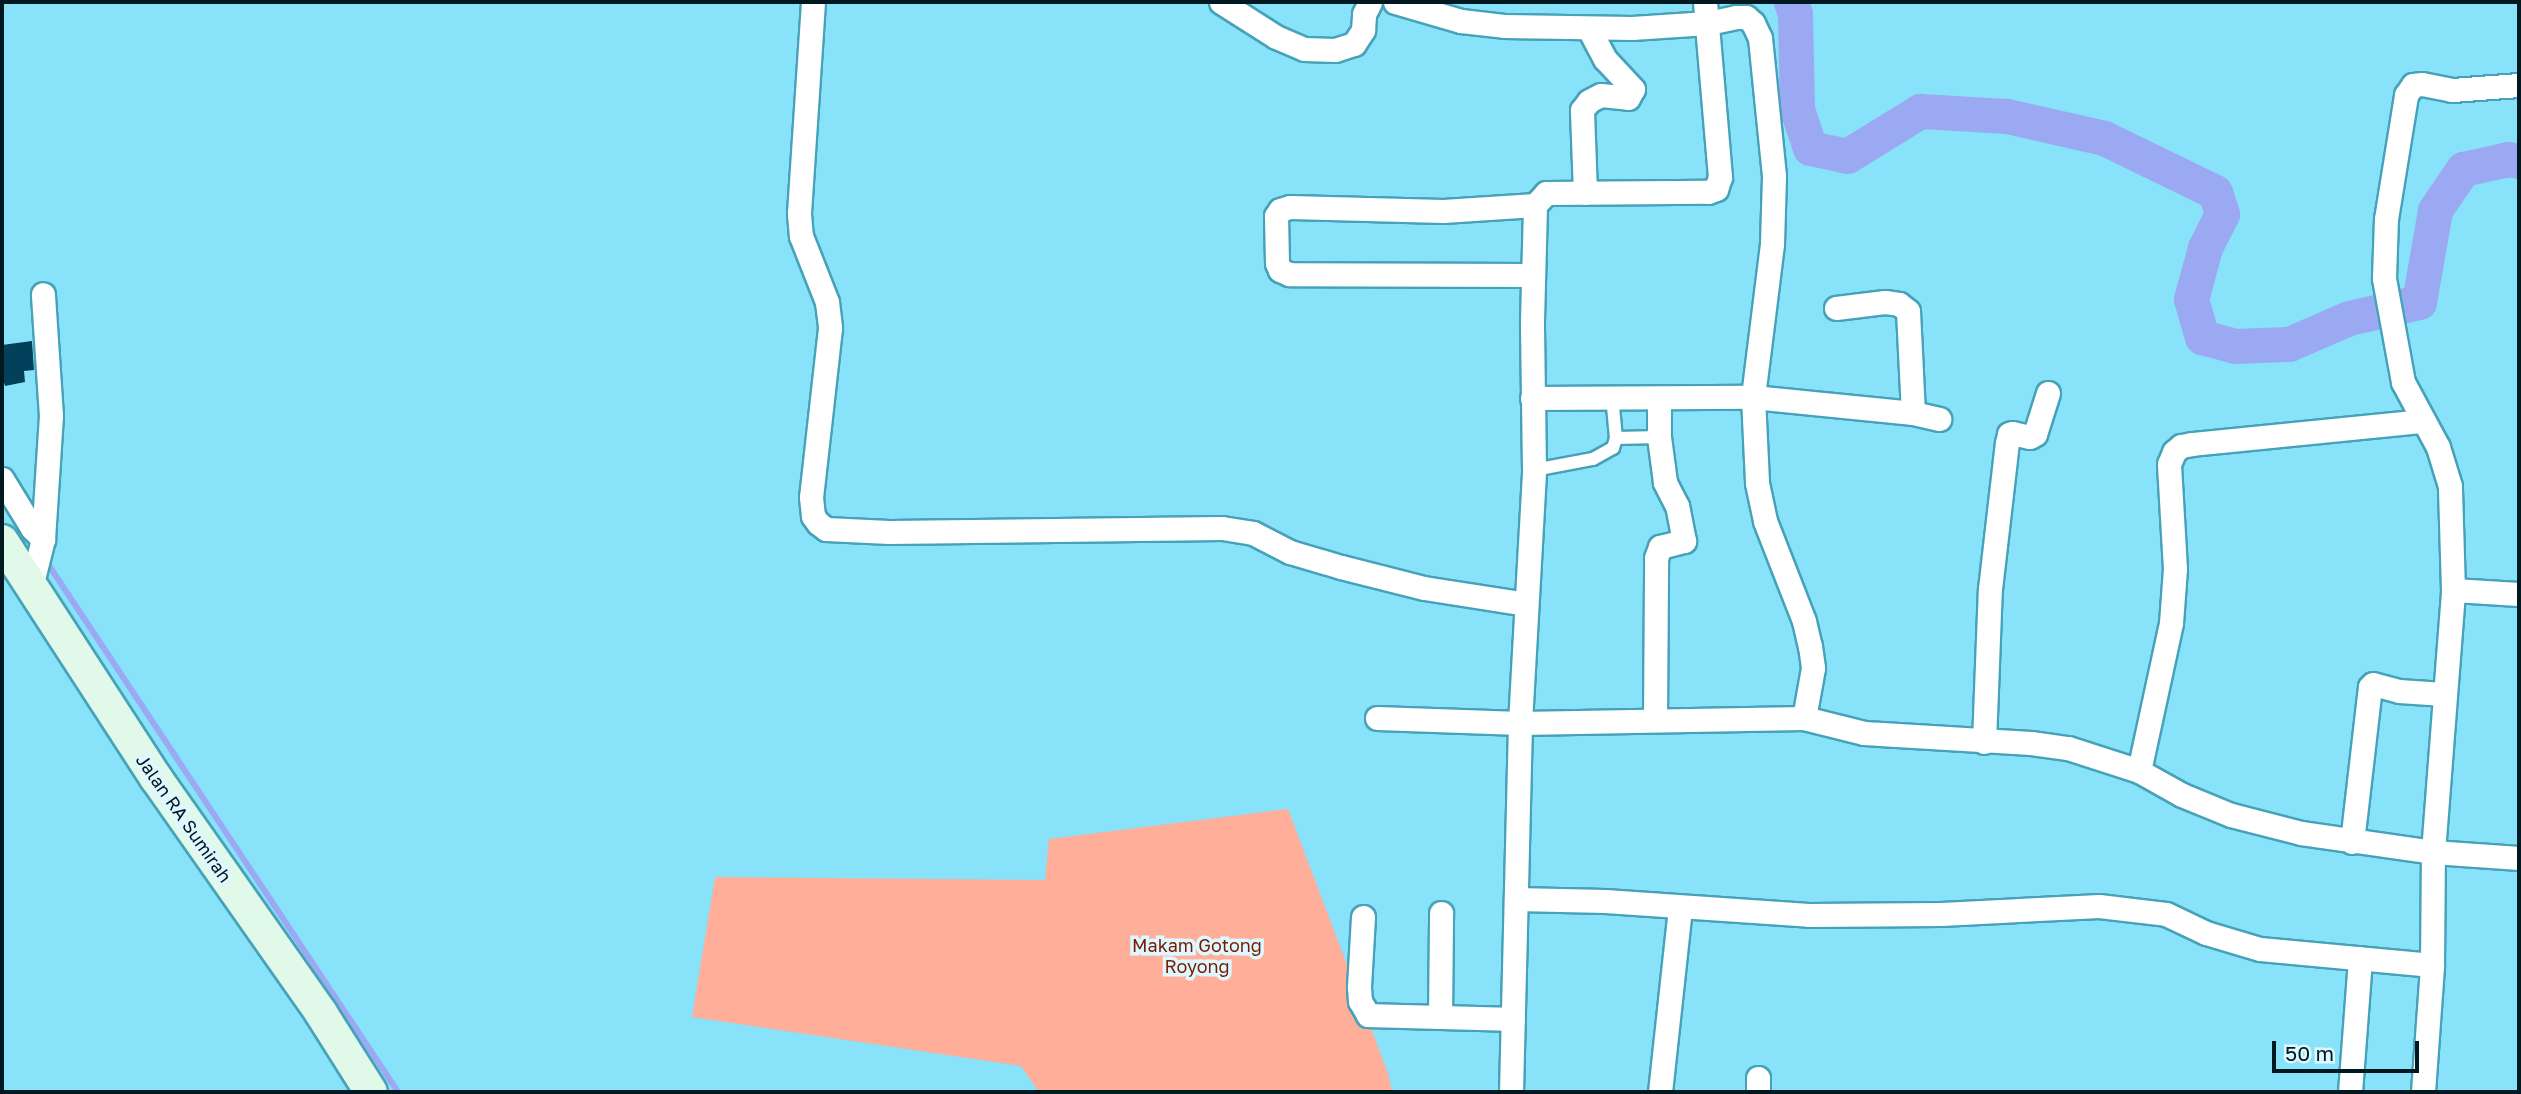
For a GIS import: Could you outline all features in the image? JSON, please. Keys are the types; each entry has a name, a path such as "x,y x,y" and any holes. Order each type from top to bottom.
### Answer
{"main road":[{"name":"Jalan RA Sumirah","path":"2,541 39,557 156,778 321,1013 371,1092"}],"street":[{"path":"813,2 799,214 801,236 827,302 830,328 811,497 813,516 818,523 826,529 889,532 1223,527 1253,533 1290,552 1341,568 1424,588 1526,604"},
{"path":"1221,2 1276,37 1304,49 1335,50 1354,44 1363,30 1364,14 1370,2"},
{"path":"1395,2 1461,21 1589,29 1706,13 1746,17 1753,23 1760,38 1774,176 1774,217 1753,397 1757,483 1765,521 1804,621 1810,646 1813,668 1804,718"},
{"path":"1511,1092 1520,723 1534,470 1532,398 1535,205 1546,193 1708,192 1716,189 1720,177 1706,13"},
{"path":"1586,193 1582,110 1589,101 1601,96 1628,97 1633,89 1605,59 1589,29"},
{"path":"2423,1092 2432,965 2432,852 2453,590 2450,486 2438,447 2403,382 2390,323 2384,278 2386,219 2406,95 2413,85 2422,84 2452,90 2519,85"},
{"path":"1533,275 1289,274 1280,271 1277,263 1276,216 1280,210 1290,207 1443,211 1535,205"},
{"path":"39,557 51,416 43,294"},
{"path":"1836,308 1885,302 1899,304 1909,311 1913,413"},
{"path":"1984,741 1990,589 2007,443 2009,434 2012,433 2030,437 2035,434 2048,393"},
{"path":"1532,398 1753,397 1913,413 1939,419"},
{"path":"1656,720 1656,558 1660,547 1684,541 1677,506 1665,482 1659,437 1659,398"},
{"path":"2139,771 2171,623 2175,569 2169,464 2174,452 2181,446 2192,444 2422,421"},
{"path":"2,479 32,528 39,557"},
{"path":"2453,590 2519,594"},
{"path":"2352,842 2370,687 2373,684 2399,691 2444,694"},
{"path":"1377,718 1520,723 1804,718 1864,733 2068,748 2139,771 2182,795 2231,815 2352,842 2432,852 2519,858"},
{"path":"1516,899 1605,901 1835,915 1941,914 2099,906 2166,914 2206,933 2260,949 2432,965"},
{"path":"1660,1092 1680,907"},
{"path":"1440,1017 1441,913"},
{"path":"1363,917 1359,987 1363,1012 1368,1016 1513,1019"},
{"path":"2350,1092 2360,958"}],"lane":[{"path":"1534,470 1593,459 1613,448 1616,439 1612,396"},
{"path":"1616,439 1659,437"}],"green space":[{"name":"Makam Gotong Royong","path":"1288,809 1388,1073 1392,1092 1039,1092 1021,1066 692,1017 715,877 1045,880 1049,839"}],"building":[{"path":"32,341 34,370 24,371 25,382 5,386 2,375 2,345"}],"waterway":[{"path":"1791,2 1795,14 1797,109 1810,148 1847,156 1920,111 2007,116 2104,138 2215,192 2222,214 2205,248 2191,299 2202,337 2235,346 2289,344 2349,318 2419,302 2435,210 2463,169 2508,159 2519,161"},
{"path":"44,558 398,1092"}]}
